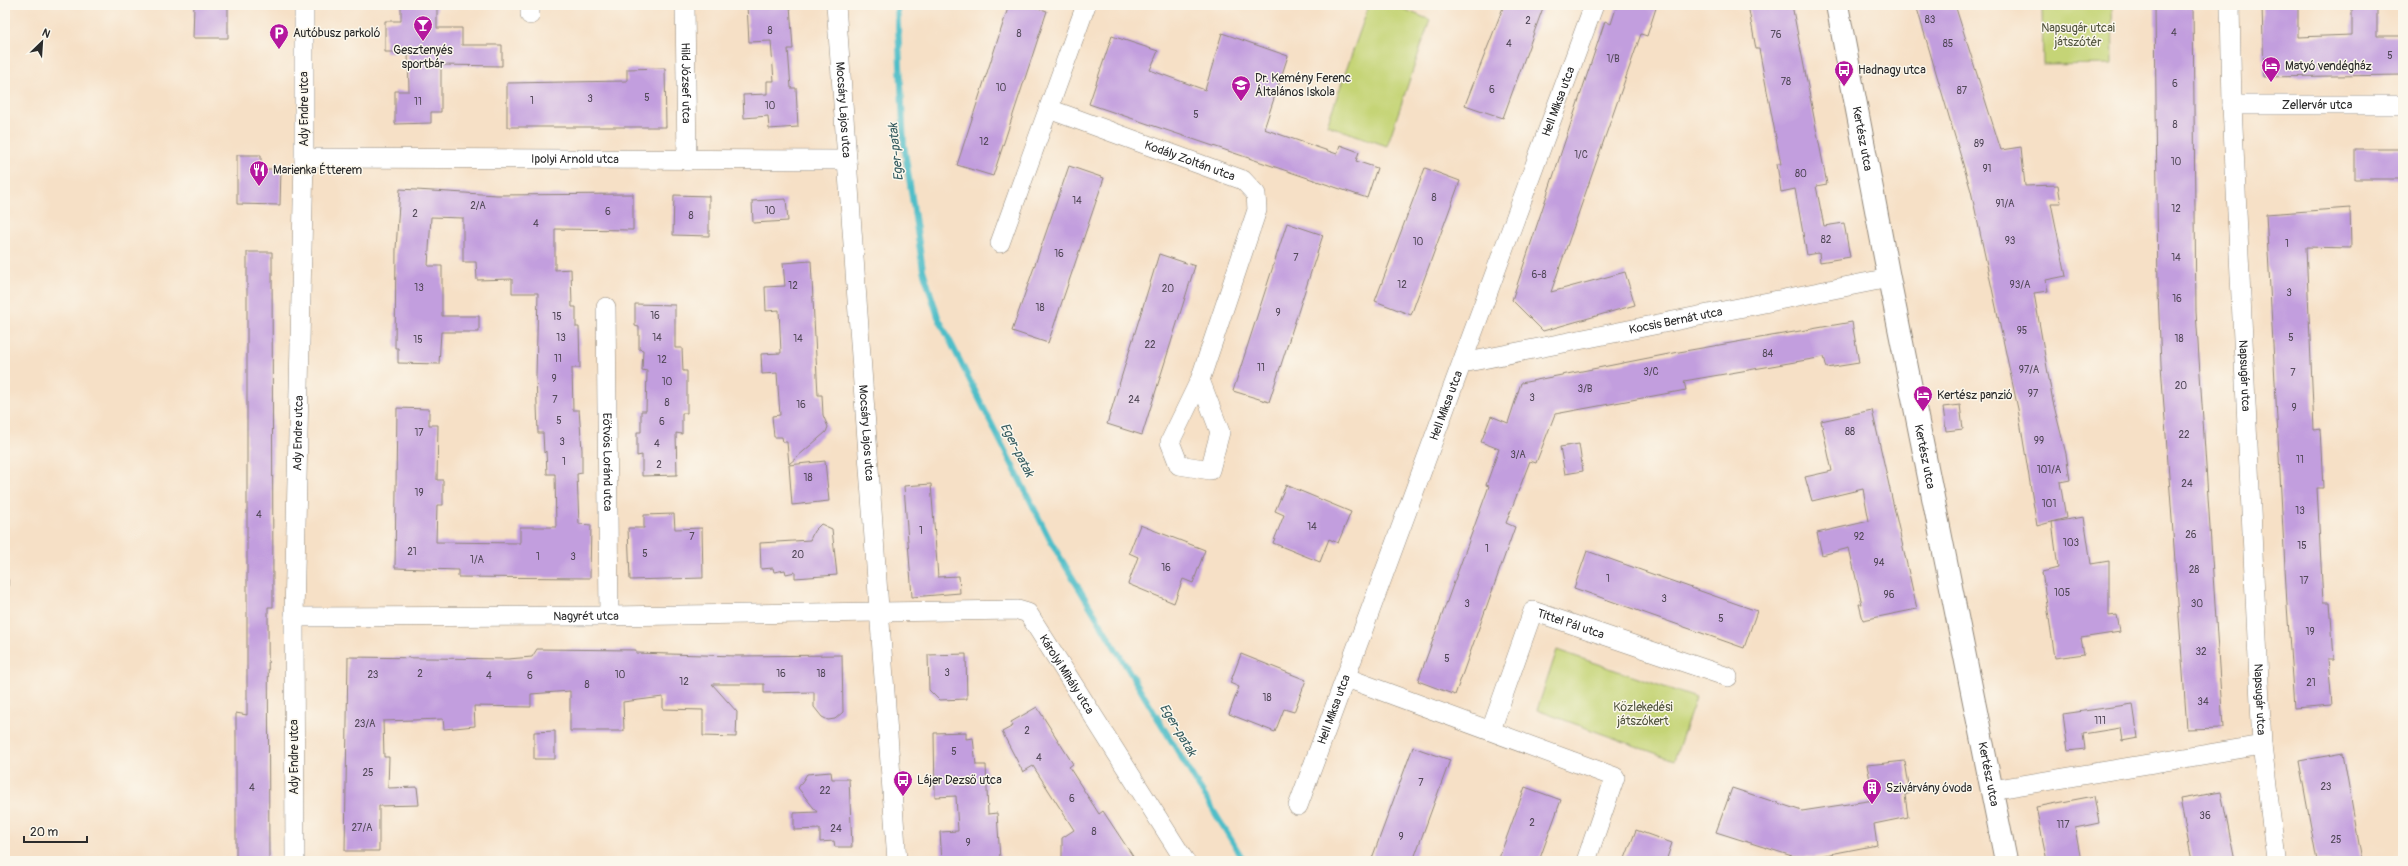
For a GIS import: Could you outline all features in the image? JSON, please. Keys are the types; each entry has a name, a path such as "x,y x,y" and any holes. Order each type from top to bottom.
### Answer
{"street":[{"name":"Ady Endre utca","path":"295,861 294,617 304,158 304,5"},
{"name":"Hild József utca","path":"685,5 687,161"},
{"name":"Mocsáry Lajos utca","path":"836,5 897,861"},
{"path":"1000,242 1086,5"},
{"name":"Hell Miksa utca","path":"1298,806 1347,678 1594,5"},
{"name":"Kertész utca","path":"1837,5 1889,278 2006,861"},
{"name":"Napsugár utca","path":"2230,5 2232,105 2262,745 2276,859"},
{"name":"Zellervár utca","path":"2232,105 2403,106"},
{"name":"Kodály Zoltán utca","path":"1049,109 1243,180 1256,194 1257,210 1200,380"},
{"name":"Ipolyi Arnold utca","path":"304,158 687,161 847,160"},
{"name":"Kocsis Bernát utca","path":"1463,363 1889,278"},
{"name":"Eötvös Loránd utca","path":"606,307 609,616"},
{"name":"Károlyi Mihály utca","path":"879,612 1018,610 1028,613 1185,861"},
{"name":"Tittel Pál utca","path":"1491,730 1533,611 1728,677"},
{"name":"Nagyrét utca","path":"294,617 609,616 879,612"},
{"path":"1347,678 1491,730 1615,778 1586,861"},
{"name":"Napsugár utca","path":"1992,790 2262,745"}],"green space":[{"path":"1369,5 1394,5 1430,20 1387,146 1327,125"},
{"name":"Napsugár utcai játszótér","path":"2042,5 2112,5 2113,64 2043,65"},
{"name":"Közlekedési játszókert","path":"1557,650 1696,698 1674,760 1537,710"}],"building":[{"path":"194,5 228,5 228,38 193,38"},
{"path":"401,5 437,5 437,28 462,28 462,45 502,45 502,66 441,65 441,112 431,112 431,123 395,124 395,91 409,91 408,52 385,52 385,21 401,21"},
{"path":"747,5 790,5 793,49 788,49 791,88 796,88 798,127 769,129 768,116 744,118 743,95 767,94 767,81 774,81 771,41 749,42"},
{"path":"1009,5 1028,5 1047,11 993,176 957,165"},
{"path":"1504,5 1544,5 1503,118 1465,105"},
{"path":"1617,5 1657,5 1647,36 1641,34 1551,292 1625,272 1635,305 1543,331 1512,300 1605,21 1611,24"},
{"path":"1748,5 1792,5 1827,184 1816,186 1824,226 1844,223 1850,257 1820,262 1819,253 1807,255 1795,189 1781,192 1777,164 1781,164 1759,49 1756,49"},
{"path":"1916,5 1955,5 2001,150 2021,147 2025,186 2058,185 2061,203 2051,203 2066,276 2046,280 2048,291 2034,293 2053,402 2066,454 2070,480 2060,482 2066,518 2037,526 2018,409 1971,191"},
{"path":"2155,5 2193,5 2196,312 2223,728 2187,729 2161,365 2158,292"},
{"path":"2262,5 2298,5 2298,37 2352,35 2352,5 2377,5 2377,36 2403,36 2403,75 2264,77"},
{"path":"1222,33 1288,56 1264,129 1337,154 1340,145 1359,152 1356,161 1377,168 1367,198 1089,104 1112,36 1158,51 1150,70 1205,90"},
{"path":"665,68 666,127 507,127 507,83 627,81 627,69"},
{"path":"2355,149 2403,149 2403,179 2355,179"},
{"name":"Marienka Étterem","path":"237,155 261,155 261,169 281,169 280,205 237,204"},
{"path":"1069,166 1104,178 1048,343 1012,331"},
{"path":"1425,168 1460,181 1411,315 1375,301"},
{"path":"400,189 497,195 633,194 633,230 555,229 555,270 571,269 572,307 576,307 576,327 579,327 580,368 572,368 573,410 579,410 582,450 582,473 577,474 579,524 591,525 590,578 458,577 458,570 395,568 397,408 429,409 429,425 438,425 437,480 443,480 443,505 437,505 436,542 520,543 520,527 556,527 555,474 547,474 546,451 544,453 543,433 538,433 536,376 538,293 512,293 512,279 477,280 476,262 463,262 463,218 431,217 428,266 442,266 442,316 479,316 479,332 441,332 439,364 398,363 398,348 395,348 396,249"},
{"path":"674,195 709,196 709,236 673,235"},
{"path":"786,199 788,221 753,223 752,201"},
{"path":"2350,208 2351,248 2306,247 2314,430 2320,429 2323,488 2317,488 2323,602 2330,602 2334,659 2328,659 2332,705 2294,708 2266,214"},
{"path":"1287,223 1323,235 1269,402 1233,391"},
{"path":"247,252 272,252 273,607 268,607 269,861 236,861 236,713 247,715"},
{"path":"1159,254 1195,266 1142,435 1107,424"},
{"path":"811,261 818,395 822,395 823,415 828,427 826,432 789,464 787,442 783,442 782,437 774,437 772,416 780,415 777,373 762,374 761,354 781,353 779,310 766,311 765,287 785,286 783,263"},
{"path":"635,304 675,305 675,348 682,348 683,371 687,371 687,413 682,413 682,434 676,433 677,475 642,476 642,455 637,456 637,432 641,432 641,411 646,411 647,371 642,370 643,350 639,349 639,327 635,326"},
{"path":"1852,322 1859,363 1827,368 1824,357 1684,381 1686,390 1555,414 1536,463 1530,461 1506,523 1515,527 1455,695 1418,681 1489,486 1486,485 1499,449 1481,442 1491,416 1508,423 1521,383 1679,352"},
{"path":"1960,405 1963,429 1946,431 1943,407"},
{"path":"1872,410 1917,609 1863,620 1859,604 1862,604 1849,548 1822,555 1817,533 1869,521 1863,489 1812,501 1805,477 1832,471 1821,421"},
{"path":"1579,444 1583,471 1565,474 1560,447"},
{"path":"825,461 829,501 792,505 789,465"},
{"path":"931,484 938,577 959,576 960,593 912,597 904,486"},
{"path":"1286,485 1351,512 1338,543 1329,539 1320,562 1273,543 1284,515 1275,511"},
{"path":"674,514 675,529 702,528 703,578 630,580 628,528 644,528 644,515"},
{"path":"2084,517 2091,564 2109,561 2109,616 2117,615 2120,632 2081,638 2084,654 2055,658 2042,572 2058,568 2052,522"},
{"path":"821,524 832,529 837,575 795,578 795,572 786,574 785,570 774,572 773,568 761,569 760,543 810,540 814,531"},
{"path":"1140,525 1205,550 1193,583 1183,579 1174,603 1128,584 1138,557 1129,553"},
{"path":"1587,551 1757,611 1744,648 1574,588"},
{"path":"537,649 636,650 636,653 736,656 842,655 843,712 835,719 828,720 822,717 814,707 814,692 764,693 764,684 712,684 737,712 736,737 703,736 703,710 663,709 663,697 623,702 624,731 570,731 570,691 531,694 531,707 474,706 475,726 444,729 443,719 383,721 384,757 389,757 388,788 417,787 419,805 379,806 379,851 345,851 348,657 508,659 532,657"},
{"path":"966,654 967,699 939,700 929,690 928,655"},
{"path":"1241,654 1306,680 1294,712 1284,709 1275,732 1229,714 1239,687 1230,683"},
{"path":"2133,704 2138,738 2122,741 2120,728 2083,734 2085,749 2068,751 2063,714"},
{"path":"1037,707 1073,764 1069,767 1099,814 1103,811 1136,861 1062,861 1062,838 1074,830 1033,766 1023,772 1002,732 1013,726 1011,722"},
{"path":"555,731 555,759 534,759 534,732"},
{"path":"966,732 966,739 973,738 976,765 986,765 988,814 997,813 1000,859 983,861 942,861 940,832 958,831 956,796 935,797 934,733"},
{"path":"1413,747 1450,760 1413,861 1371,861"},
{"path":"2343,753 2362,861 2317,861 2299,761"},
{"name":"Szivárvány óvoda","path":"1905,761 1910,793 1905,795 1908,817 1874,824 1877,845 1815,857 1792,856 1716,832 1732,788 1802,811 1874,800 1867,765"},
{"path":"831,772 832,779 849,779 852,847 835,847 834,841 820,842 820,829 794,830 794,813 817,812 798,788 807,774"},
{"path":"1525,787 1561,800 1539,861 1498,861"},
{"path":"2221,792 2235,861 2192,861 2180,799"},
{"path":"2094,796 2099,823 2075,828 2081,861 2047,861 2036,807"},
{"path":"1636,830 1672,843 1666,861 1624,861"}],"waterway":[{"name":"Eger-patak","path":"897,5 904,145 923,270 938,317 1051,542 1244,861"}],"railway":[{"path":"5,677 7,580"}],"place":[{"name":"Gesztenyés sportbár","path":"423,42"},
{"name":"Autóbusz parkoló","path":"279,50"},
{"name":"Matyó vendégház","path":"2271,83"},
{"name":"Hadnagy utca","path":"1844,87"},
{"name":"Dr. Kemény Ferenc Általános Iskola","path":"1241,102"},
{"name":"Marienka Étterem","path":"259,187"},
{"name":"Kertész panzió","path":"1923,412"},
{"name":"Lájer Dezső utca","path":"903,797"},
{"name":"Szivárvány óvoda","path":"1872,805"}]}
